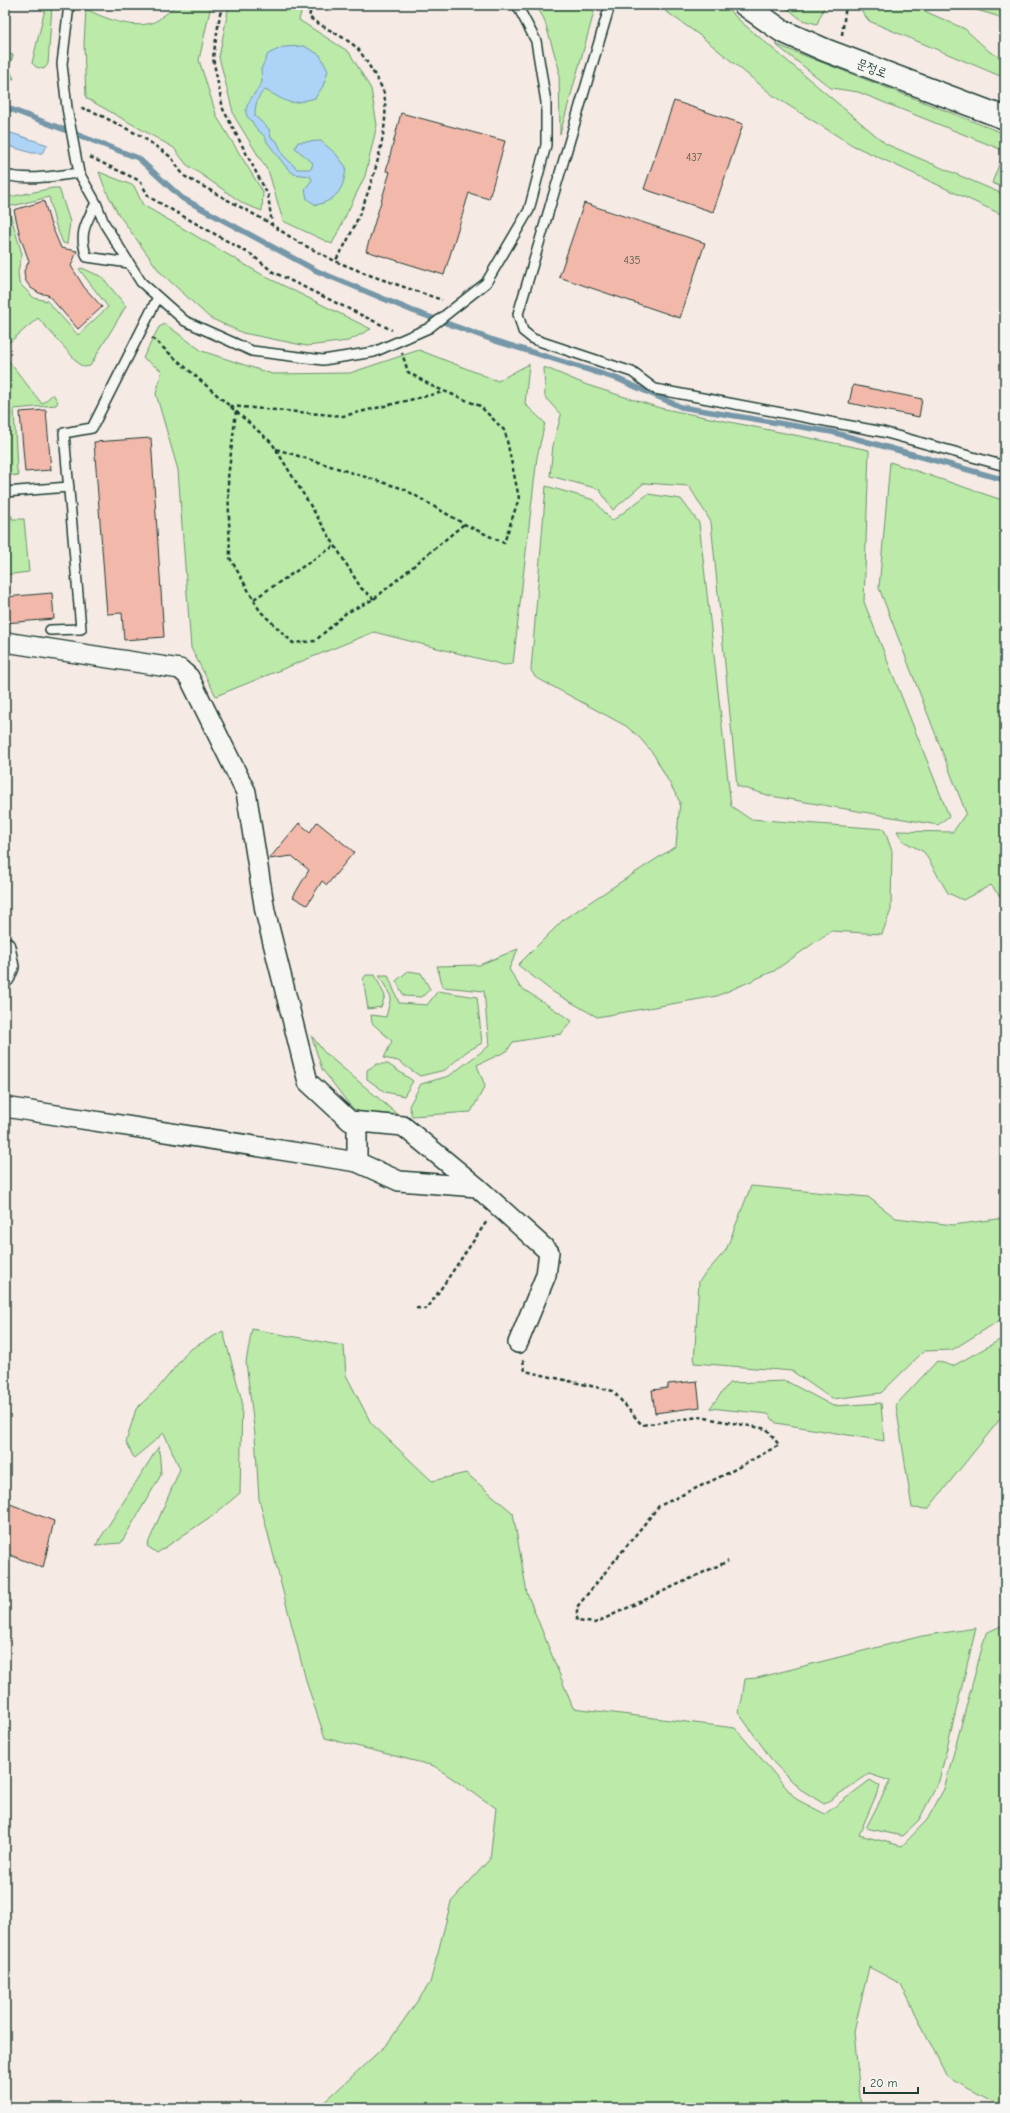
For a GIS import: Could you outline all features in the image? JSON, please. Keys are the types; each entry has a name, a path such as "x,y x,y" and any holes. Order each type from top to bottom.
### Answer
{"main road":[{"name":"문정로","path":"745,5 782,31 839,55 1005,118"}],"street":[{"path":"5,642 180,669 189,678 246,792 265,911 308,1082 350,1121 403,1126 477,1187 549,1252 546,1275 518,1342"},
{"path":"5,947 9,967 5,977"},
{"path":"5,1107 357,1162 399,1181 477,1187"},
{"path":"357,1122 357,1162"}],"lane":[{"path":"69,5 62,64 66,108 79,173 96,203 104,223 141,282 185,321 252,351 323,360 374,352 429,328 486,283 529,210 546,145 546,102 536,41 517,5"},
{"path":"610,5 518,314 523,331 532,339 632,372 655,389 883,432 1005,466"},
{"path":"5,175 39,178 79,173"},
{"path":"96,203 83,229 83,246 87,257 129,263"},
{"path":"50,630 81,629 64,433 92,428 158,297"},
{"path":"5,492 69,487"}],"path":[{"path":"224,5 220,14 213,58 223,109 268,195 272,226"},
{"path":"312,5 309,17 358,49 383,90 386,122 370,187 355,225 335,261"},
{"path":"839,55 846,5"},
{"path":"81,108 94,112 142,136 171,157 184,176 335,261 372,276 458,305"},
{"path":"90,157 140,181 149,197 252,255 273,272 402,340 408,372 444,392 480,406 505,431 519,498 504,543 464,524 404,489 276,449"},
{"path":"141,329 272,443 361,588 374,599"},
{"path":"229,406 343,416 444,392"},
{"path":"236,411 228,478 230,558 260,611 293,643 315,641 346,613 374,599 464,524"},
{"path":"254,599 334,546"},
{"path":"416,1308 427,1309 497,1205"},
{"path":"518,1342 525,1371 613,1391 642,1425 699,1417 768,1429 779,1445 728,1473 659,1506 577,1607 578,1621 595,1622 728,1561"}],"green space":[{"path":"46,5 52,5 48,64 44,69 36,67 32,63"},
{"path":"177,5 211,5 199,60 217,117 263,192 262,211 244,204 186,164 174,148 86,98 84,44 86,9 118,22 135,25 155,22"},
{"path":"229,5 303,5 299,20 349,52 371,89 377,125 365,176 332,244 283,221 269,173 234,116 219,57"},
{"path":"536,5 596,5 560,134 559,69 544,19"},
{"path":"657,5 724,5 740,21 886,144 1005,195 1005,216 852,145 775,97 702,37"},
{"path":"783,5 825,5 817,24 802,20"},
{"path":"862,5 911,5 965,29 990,52 1005,60 1005,78 869,21 862,12"},
{"path":"960,5 1005,5 1005,24 997,16"},
{"path":"775,44 1005,134 1005,151 858,92 831,88"},
{"path":"5,52 13,55 9,68 14,79 5,77"},
{"path":"1002,157 1005,158 1005,188 992,183"},
{"path":"99,172 134,186 143,205 266,277 371,329 348,341 307,346 243,333 210,318 160,272 119,215 106,191"},
{"path":"59,188 70,222 67,244 63,243 55,223 49,197 8,207 22,254 18,271 19,283 34,298 47,301 78,335 108,307 79,269 82,268 102,277 126,306 90,366 84,367 80,365 38,318 5,346 5,198"},
{"path":"165,324 202,351 272,374 350,373 419,350 498,381 529,364 525,404 545,423 537,457 513,664 504,665 374,632 216,696 191,648 178,470 156,394 162,371 143,358 159,327"},
{"path":"5,356 42,404 53,394 58,402 56,405 14,409 17,471 19,476 5,474"},
{"path":"544,367 587,385 660,408 869,450 864,602 949,816 938,825 771,796 737,786 711,522 689,486 644,483 613,510 599,489 550,476 553,445 561,415 545,397"},
{"path":"890,462 1005,501 1005,903 991,885 963,900 948,893 924,852 903,841 897,831 953,832 966,813 879,588"},
{"path":"546,486 594,500 612,521 648,494 681,499 699,523 731,806 750,819 884,829 892,851 891,910 882,934 831,931 774,971 717,996 597,1017 553,992 518,965 564,919 676,846 680,802 654,755 640,738 626,726 535,677 531,670"},
{"path":"5,516 12,516 12,519 24,519 29,572 5,575"},
{"path":"518,949 509,969 520,987 572,1021 561,1034 513,1042 507,1051 477,1065 485,1086 471,1112 412,1116 409,1106 421,1084 449,1076 489,1046 484,991 443,987 437,966 479,965"},
{"path":"408,971 421,973 430,989 422,997 404,996 396,981"},
{"path":"366,975 375,975 385,996 381,1007 368,1009 363,979"},
{"path":"379,975 388,975 399,1003 427,1005 438,991 477,997 482,1043 466,1052 445,1070 420,1076 398,1061 384,1058 392,1041 372,1023 371,1015 386,1017 391,997"},
{"path":"311,1035 324,1052 397,1114 371,1117 352,1108 322,1069"},
{"path":"377,1064 388,1064 413,1081 404,1096 385,1092 367,1079 367,1070"},
{"path":"751,1186 868,1197 896,1218 953,1225 1005,1218 1005,1317 952,1350 924,1351 881,1393 832,1399 792,1371 694,1363 699,1281 726,1250"},
{"path":"252,1329 344,1346 346,1375 371,1423 432,1481 466,1473 513,1513 527,1593 573,1708 735,1728 796,1799 825,1814 870,1780 880,1786 859,1835 902,1846 927,1820 944,1789 986,1633 1005,1624 1005,2108 947,2077 901,1984 869,1967 854,2031 861,2108 318,2108 387,2044 430,1983 451,1902 490,1859 496,1808 434,1766 325,1738 307,1684 259,1499 255,1435 246,1362"},
{"path":"223,1331 242,1401 240,1493 216,1513 157,1553 147,1546 180,1469 164,1433 134,1458 126,1442 136,1409 159,1387 189,1350"},
{"path":"1005,1337 1005,1413 928,1509 912,1508 896,1405 937,1361 953,1366"},
{"path":"786,1381 833,1406 881,1403 884,1441 776,1423 768,1414 710,1408 729,1383"},
{"path":"159,1446 161,1475 121,1543 96,1545"},
{"path":"976,1628 939,1781 919,1820 902,1836 866,1828 890,1781 869,1774 824,1804 800,1789 774,1763 738,1712 742,1700 745,1679 757,1678 922,1636"}],"water":[{"path":"304,46 320,55 328,71 323,86 315,98 299,102 289,102 265,90 260,95 257,102 255,116 269,129 271,138 277,141 283,155 297,169 311,169 313,163 295,148 298,142 321,141 336,154 346,167 344,181 335,196 324,203 316,205 307,199 305,189 312,180 310,176 294,174 286,167 264,136 255,127 246,112 249,102 262,82 261,69 268,54 283,47"},
{"path":"5,131 48,145 42,153 32,153 5,145"}],"building":[{"path":"674,101 743,124 713,212 644,189"},
{"path":"401,113 505,141 489,199 469,193 444,275 366,251 390,172 386,171"},
{"path":"44,201 50,222 61,248 77,251 71,266 84,287 102,307 78,329 48,295 39,293 31,288 25,280 24,271 29,261 20,236 14,210"},
{"path":"584,203 705,243 680,318 559,277"},
{"path":"853,385 922,399 919,417 849,403"},
{"path":"46,410 51,470 25,472 20,412"},
{"path":"151,438 164,637 124,640 122,613 107,614 94,442"},
{"path":"52,593 54,619 5,623 5,597"},
{"path":"317,822 354,852 327,885 322,881 307,905 293,897 309,870 292,856 269,859 299,823 310,832"},
{"path":"697,1381 700,1407 655,1413 652,1390 668,1388 668,1384"},
{"path":"5,1502 54,1521 43,1568 5,1553"}],"waterway":[{"path":"5,107 138,158 182,198 317,271 413,311 493,340 618,379 681,407 832,432 1005,480"}]}
